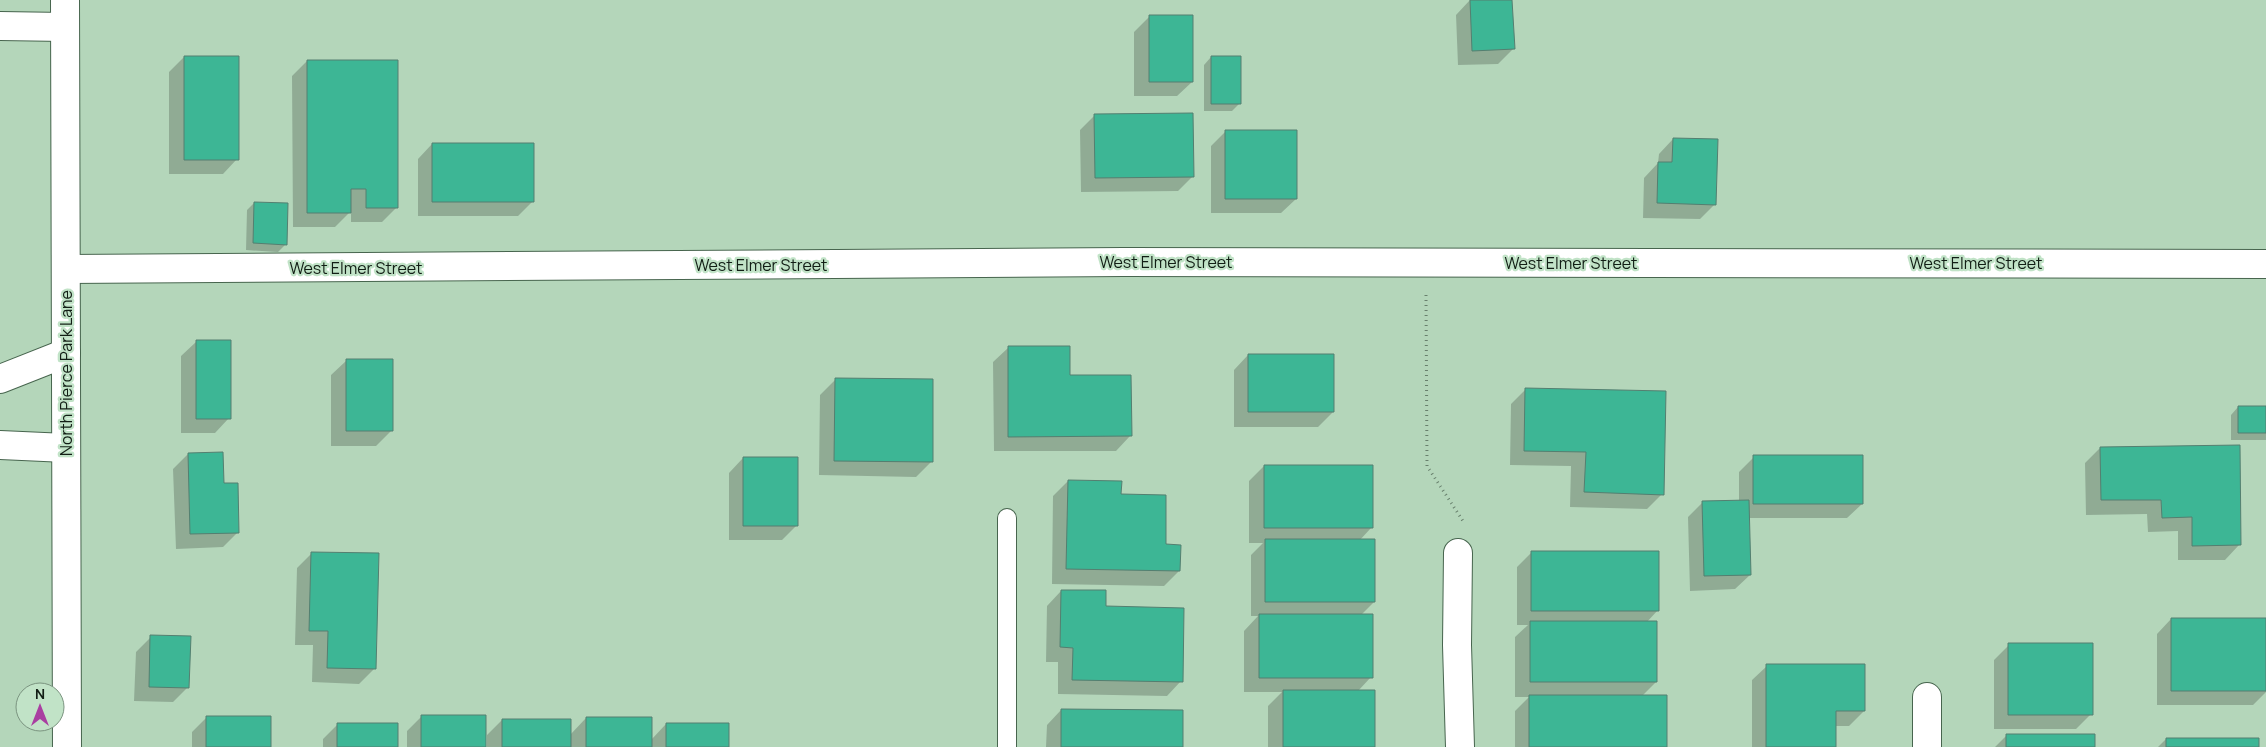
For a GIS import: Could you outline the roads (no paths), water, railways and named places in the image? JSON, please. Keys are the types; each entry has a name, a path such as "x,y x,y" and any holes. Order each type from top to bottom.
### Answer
{"street":[{"name":"North Pierce Park Lane","path":"65,0 67,747"},
{"path":"0,26 65,27"},
{"name":"West Elmer Street","path":"66,269 1114,262 2266,264"},
{"path":"0,379 66,353"},
{"path":"0,445 66,448"},
{"path":"1458,554 1457,645 1460,747"},
{"path":"1927,747 1928,697"}],"lane":[{"path":"1007,518 1007,747"}]}
